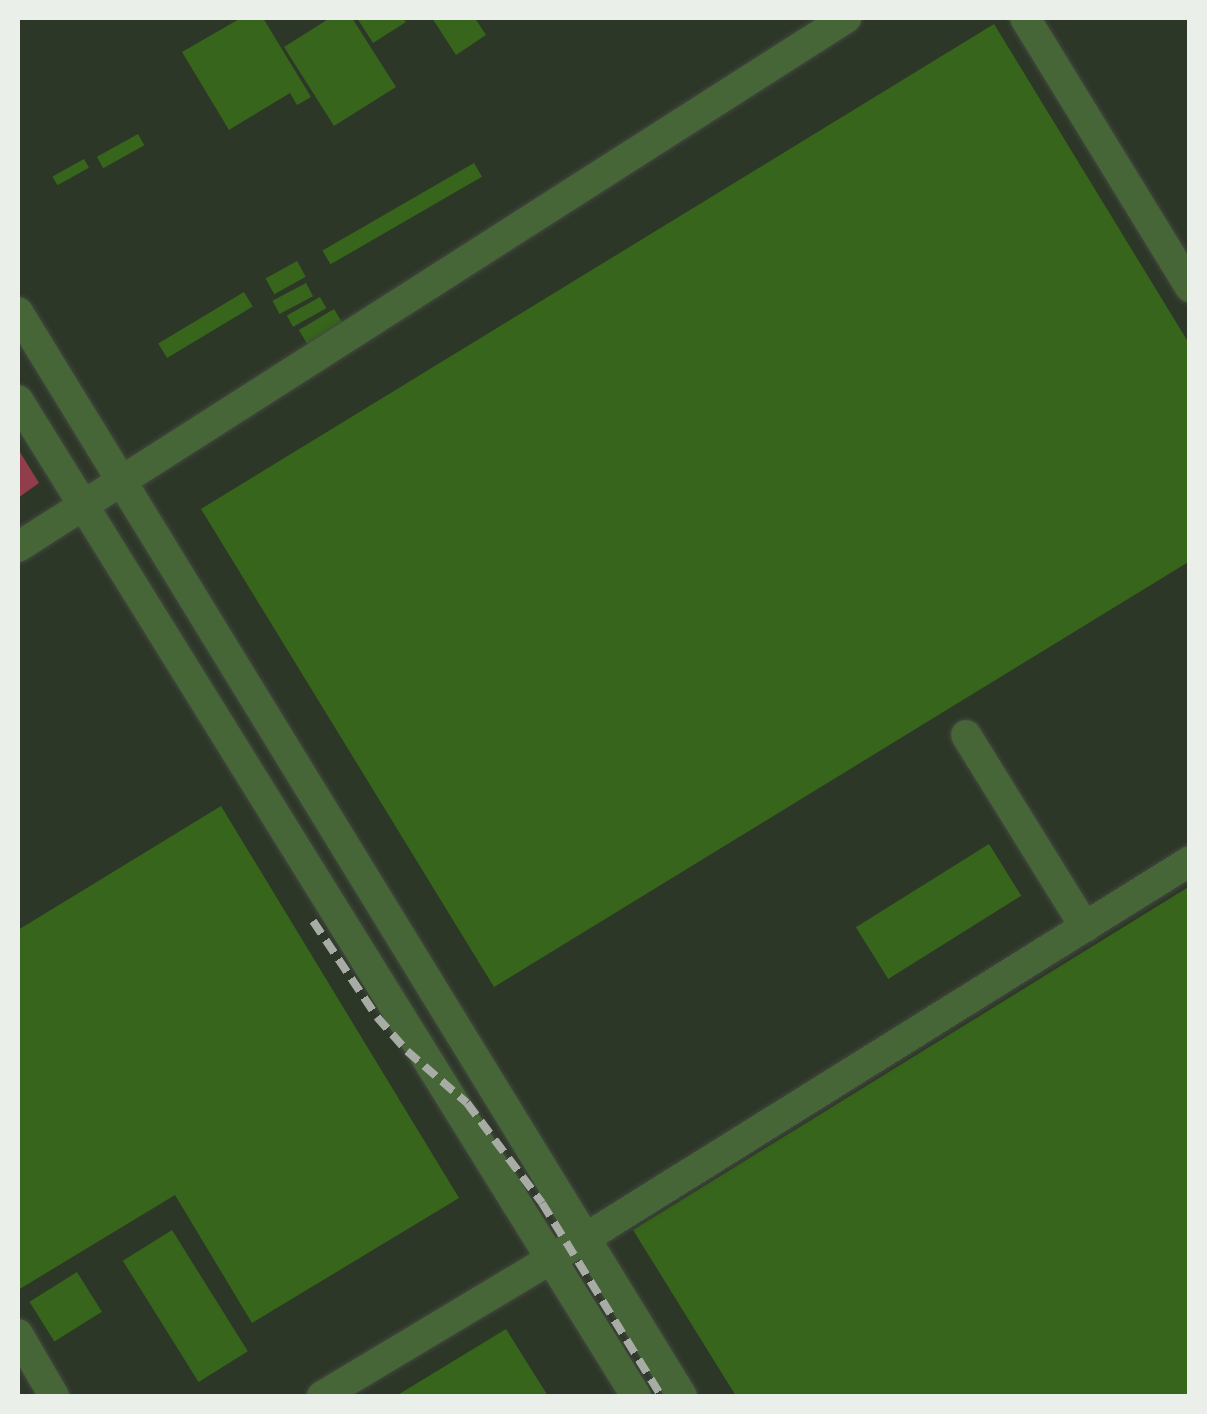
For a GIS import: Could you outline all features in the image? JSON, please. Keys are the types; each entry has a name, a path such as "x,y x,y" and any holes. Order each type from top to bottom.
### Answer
{"lane":[{"path":"18,547 846,18"},
{"path":"1025,18 1190,287"},
{"path":"18,312 682,1396"},
{"path":"60,382 19,402 636,1396"},
{"path":"966,735 1085,927"},
{"path":"322,1396 552,1259 1190,861"},
{"path":"18,1334 54,1396"}],"shaded area":[{"path":"18,18 1189,18 1189,1396 18,1396"},
{"path":"18,449 39,483 18,498"}],"building":[{"path":"241,18 263,18 311,97 297,105 290,93 229,130 182,52"},
{"path":"330,18 352,18 396,87 334,126 284,47"},
{"path":"357,18 403,18 406,22 373,43"},
{"path":"432,18 475,18 486,35 456,55"},
{"path":"994,24 1190,345 1190,561 494,987 201,509"},
{"path":"138,134 144,145 103,168 97,157"},
{"path":"84,159 89,168 57,185 53,176"},
{"path":"474,163 482,177 330,264 322,251"},
{"path":"297,261 306,277 274,294 266,278"},
{"path":"306,283 313,296 279,314 272,301"},
{"path":"244,292 253,307 167,358 158,344"},
{"path":"320,297 326,308 293,327 287,315"},
{"path":"334,309 343,324 308,345 299,330"},
{"path":"221,806 459,1198 252,1323 175,1195 18,1290 18,930"},
{"path":"989,844 1021,896 888,979 856,927"},
{"path":"1190,886 1190,1396 736,1396 633,1230"},
{"path":"172,1230 248,1351 199,1382 123,1261"},
{"path":"77,1272 102,1312 54,1342 30,1302"},
{"path":"506,1329 548,1396 396,1396"}],"railway":[{"path":"313,921 377,1017 407,1051 467,1103 542,1203 661,1396"}]}
